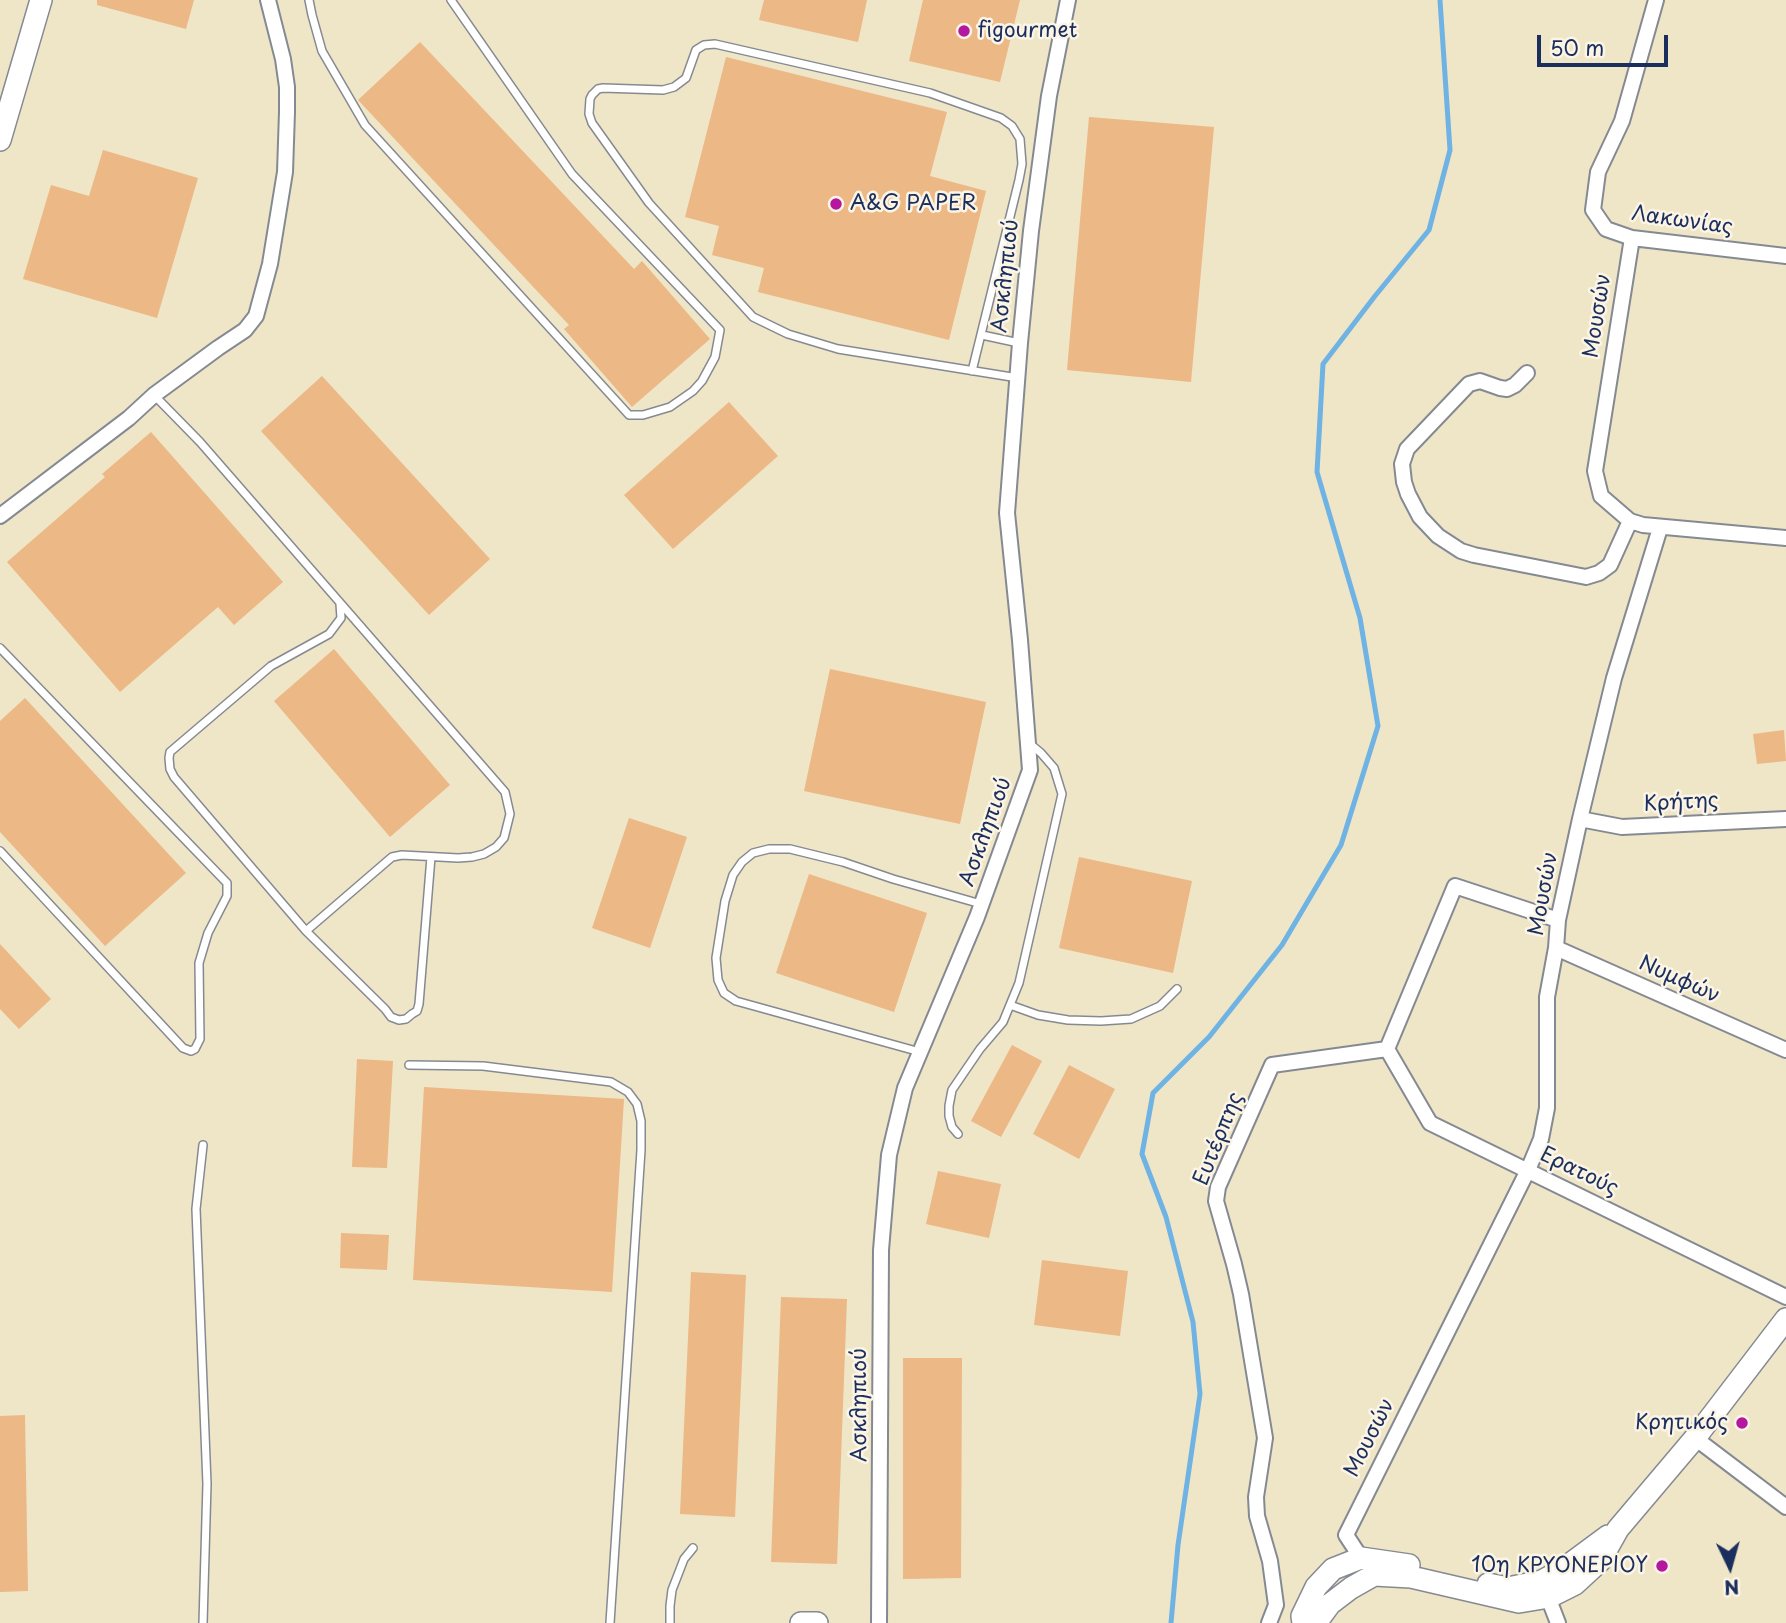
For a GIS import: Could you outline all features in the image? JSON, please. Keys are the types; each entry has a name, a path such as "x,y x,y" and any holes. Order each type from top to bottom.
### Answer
{"main road":[{"path":"0,140 41,0"},
{"path":"1303,1623 1302,1616 1316,1587 1333,1569 1360,1558 1412,1565 1508,1588 1546,1589 1575,1584 1600,1561 1618,1529 1695,1438 1786,1319"},
{"path":"1316,1623 1330,1604 1351,1587 1374,1576 1411,1577 1518,1602 1546,1589"},
{"path":"801,1623 817,1623"}],"street":[{"path":"0,516 129,418 154,395 231,341 245,330 256,316 270,264 285,172 287,86 268,0"},
{"name":"Ασκληπιού","path":"879,1623 881,1250 889,1155 905,1088 982,904 1030,770 1007,513 1031,231 1049,96 1068,0"},
{"name":"Λακωνίας","path":"1656,0 1622,121 1598,172 1593,211 1606,229 1632,238 1786,256"},
{"name":"Μουσών","path":"1360,1558 1346,1535 1541,1139 1547,1108 1547,997 1558,920 1614,678 1660,528 1630,521 1601,496 1595,471 1632,238"},
{"path":"1527,373 1507,389 1480,382 1469,384 1407,449 1402,464 1405,482 1420,517 1437,536 1461,551 1586,577 1600,573 1610,565 1630,521"},
{"path":"1660,528 1786,538"},
{"name":"Κρήτης","path":"1580,819 1622,827 1786,819"},
{"path":"1387,1049 1455,886 1558,920"},
{"name":"Νυμφών","path":"1556,948 1786,1050"},
{"name":"Ερατούς","path":"1387,1049 1430,1124 1786,1297"},
{"name":"Ευτέρπης","path":"1269,1623 1276,1605 1270,1560 1256,1516 1255,1497 1265,1438 1241,1294 1216,1201 1218,1187 1272,1065 1387,1049"},
{"path":"1695,1438 1786,1507"},
{"path":"1546,1589 1558,1623"}],"lane":[{"path":"309,0 322,51 365,125 629,415 670,407 702,381 715,356 720,330 572,174 451,0"},
{"path":"972,371 1022,164 1020,139 1012,126 1001,118 930,93 715,44 704,45 696,50 686,78 674,87 663,90 603,88 598,89 590,99 589,114 592,123 649,203 753,317 788,334 838,349 972,371 1018,378"},
{"path":"982,335 1020,343"},
{"path":"154,395 200,442 505,792 510,814 504,838 496,847 484,854 458,859 402,855 392,857 306,931"},
{"path":"340,603 341,618 329,634 271,666 170,752 170,769 306,931 391,1017 399,1020 417,1010 419,1004 431,857"},
{"path":"0,648 228,883 227,896 208,933 199,963 200,1040 195,1049 191,1051 183,1048 0,851"},
{"path":"958,1134 952,1127 949,1116 952,1090 979,1049 1003,1022 1019,983 1062,794 1054,768 1041,752 1028,743"},
{"path":"920,1052 736,1001 724,993 718,980 716,958 725,901 733,875 753,853 769,849 790,849 982,904"},
{"path":"1010,1005 1038,1016 1068,1020 1131,1019 1160,1006 1178,989"},
{"path":"409,1065 483,1066 611,1082 628,1091 637,1104 641,1121 641,1163 610,1623"},
{"path":"203,1145 196,1209 207,1484 203,1623"},
{"path":"670,1623 672,1590 684,1559 693,1548"}],"building":[{"path":"97,0 194,0 186,29 97,5"},
{"path":"764,0 867,0 858,42 759,20"},
{"name":"figourmet","path":"923,0 1020,0 1000,82 909,61"},
{"path":"420,42 634,269 642,261 710,339 632,407 564,329 569,325 358,100"},
{"name":"A&G PAPER","path":"726,57 947,112 930,176 986,191 949,340 758,292 764,268 712,255 719,226 685,217"},
{"path":"1089,117 1214,127 1191,382 1067,370"},
{"path":"103,150 198,178 157,318 23,279 51,185 89,196"},
{"path":"322,376 490,559 429,615 261,431"},
{"path":"729,402 778,456 673,549 624,495"},
{"path":"151,432 283,582 234,625 218,607 120,692 7,562 105,477 102,474"},
{"path":"334,649 450,785 390,837 274,701"},
{"path":"830,669 986,702 960,824 804,791"},
{"path":"25,698 186,873 105,946 0,832 0,721"},
{"path":"1784,730 1786,761 1757,764 1753,734"},
{"path":"629,818 687,837 650,948 592,928"},
{"path":"1079,857 1192,881 1173,973 1059,948"},
{"path":"809,874 927,913 894,1012 776,973"},
{"path":"0,944 51,999 19,1029 0,1009"},
{"path":"1012,1045 1042,1061 1001,1137 971,1121"},
{"path":"357,1059 393,1061 387,1168 352,1167"},
{"path":"1069,1065 1115,1089 1079,1159 1033,1134"},
{"path":"424,1087 624,1099 612,1292 413,1280"},
{"path":"938,1171 1001,1184 989,1238 926,1224"},
{"path":"341,1233 389,1235 387,1270 340,1268"},
{"path":"1042,1260 1128,1271 1120,1336 1034,1325"},
{"path":"691,1272 746,1275 735,1517 680,1514"},
{"path":"781,1297 847,1299 837,1564 771,1562"},
{"path":"903,1358 962,1358 961,1578 903,1579"},
{"path":"25,1415 28,1591 0,1592 0,1416"}],"waterway":[{"path":"1171,1623 1178,1545 1200,1394 1193,1322 1166,1217 1142,1154 1153,1093 1209,1037 1282,945 1341,845 1378,726 1360,618 1317,472 1323,364 1429,230 1450,150 1440,0"}],"place":[{"name":"figourmet","path":"964,31"},
{"name":"A&G PAPER","path":"836,204"},
{"name":"Κρητικός","path":"1742,1423"},
{"name":"10η ΚΡΥΟΝΕΡΙΟΥ","path":"1662,1566"}]}
